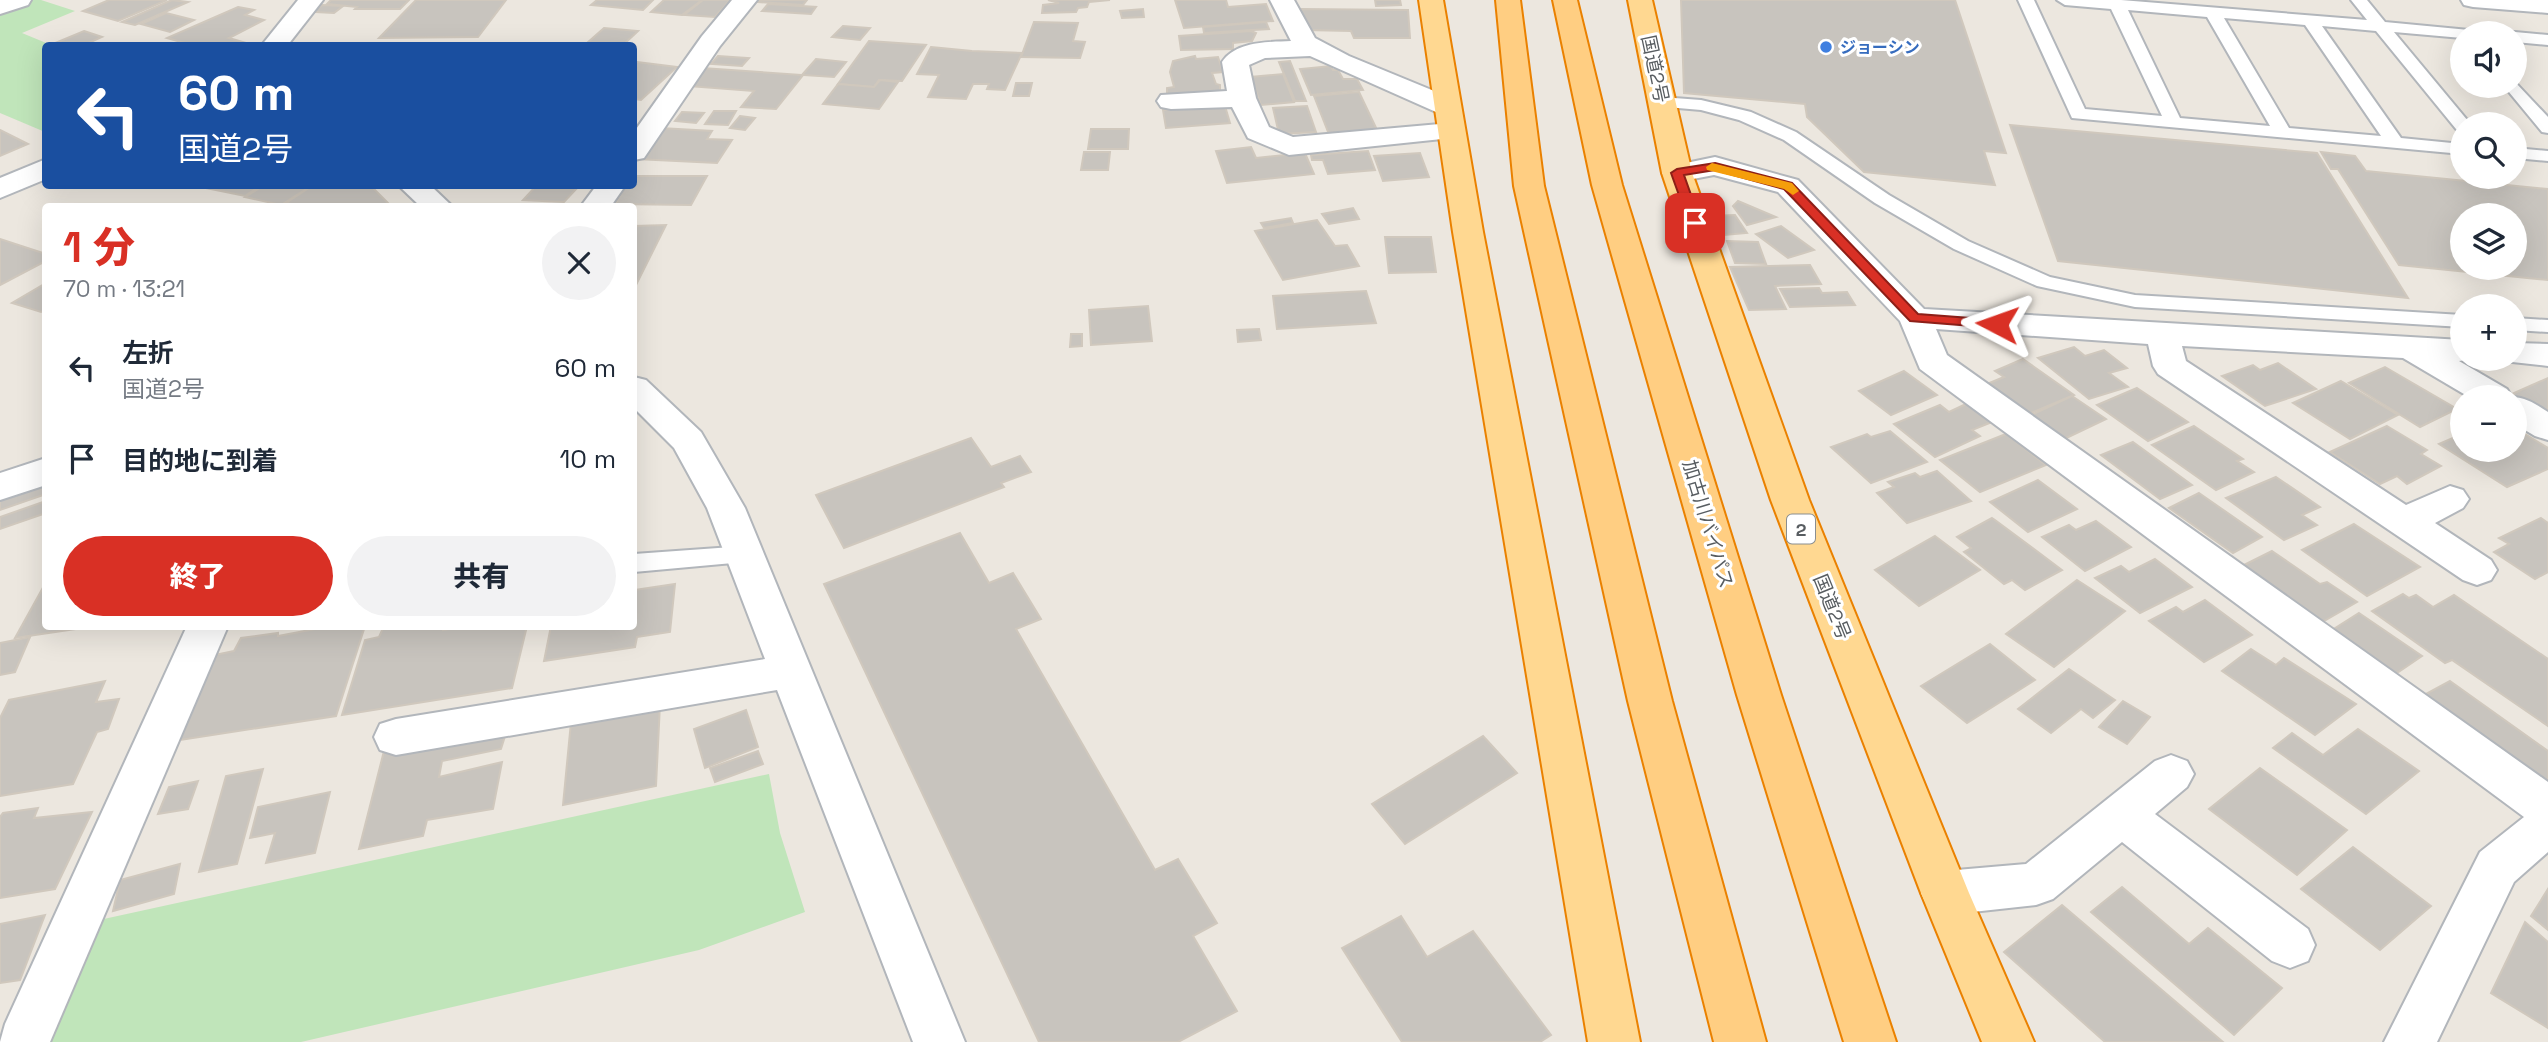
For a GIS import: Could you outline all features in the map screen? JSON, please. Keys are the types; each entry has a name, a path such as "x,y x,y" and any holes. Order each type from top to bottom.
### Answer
{"highway":[{"path":"1431,0 1449,119 1614,1042"},
{"path":"1508,0 1529,186 1650,701 1740,1042"},
{"name":"加古川バイパス","path":"1565,0 1607,185 1759,695 1870,1042"},
{"name":"国道2号","path":"1640,0 1677,173 1790,500 1945,893 2008,1042"}],"street":[{"path":"0,7 19,0"},
{"path":"276,42 311,0"},
{"path":"637,148 711,41 745,0"},
{"path":"1282,0 1305,43 1391,84 1449,119"},
{"path":"2473,0 2548,6"},
{"path":"1315,48 1260,50 1235,62 1242,97 1258,132 1289,146 1449,119"},
{"path":"1171,101 1242,97"},
{"path":"1677,173 1715,166 1788,186 1914,318 1932,361 2548,808"},
{"path":"0,189 42,170"},
{"path":"417,189 434,203"},
{"path":"1914,318 2450,350"},
{"path":"2162,335 2170,366 2477,570"},
{"path":"2410,348 2474,385"},
{"path":"2527,354 2548,355"},
{"path":"637,391 688,441 726,508 939,1042"},
{"path":"2527,415 2548,428"},
{"path":"0,487 42,472"},
{"path":"2404,522 2450,499"},
{"path":"24,1042 206,630"},
{"path":"396,737 793,671"},
{"path":"1945,893 2036,884 2171,774"},
{"path":"2122,815 2290,945"},
{"path":"2410,1042 2497,867 2538,832 2548,830"}],"lane":[{"path":"2026,0 2078,114 2450,148"},
{"path":"2065,0 2450,32"},
{"path":"2359,0 2451,112"},
{"path":"2118,6 2174,123"},
{"path":"2213,13 2283,133"},
{"path":"2310,21 2395,143"},
{"path":"2527,38 2548,40"},
{"path":"2522,98 2548,128"},
{"path":"1661,102 1701,105 1745,116 1790,136 1882,199 1961,245 2044,282 2135,300 2450,320"},
{"path":"2527,154 2548,156"},
{"path":"2527,325 2548,326"},
{"path":"637,564 746,555"}],"green space":[{"path":"29,0 41,0 75,11 22,33 44,42 42,131 0,113 0,11"},
{"path":"769,774 780,833 805,912 699,950 301,1042 36,1042 90,922"}],"building":[{"path":"109,0 167,0 118,21 83,11"},
{"path":"172,0 188,2 135,25 122,22"},
{"path":"331,0 409,0 400,9 355,9 357,7 327,4"},
{"path":"416,0 506,0 478,37 379,38"},
{"path":"597,0 653,0 643,10 591,5"},
{"path":"664,0 702,0 682,15 651,12"},
{"path":"703,0 730,0 715,17 684,15"},
{"path":"807,0 803,5 757,2"},
{"path":"1048,0 1110,0 1089,2 1087,7 1078,8 1076,12 1042,13 1043,5 1059,3"},
{"path":"1175,0 1226,0 1228,7 1266,4 1273,21 1184,28"},
{"path":"1375,0 1400,0 1401,5 1376,6"},
{"name":"ジョーシン","path":"1681,0 1955,0 2006,153 1984,151 1995,185 1864,172 1807,117 1805,104 1684,93"},
{"path":"768,4 816,7 811,14 762,11"},
{"path":"322,5 343,6 334,13 313,12"},
{"path":"238,7 254,10 245,15 264,20 229,38 243,42 181,42 167,38"},
{"path":"1143,9 1144,17 1122,18 1120,11"},
{"path":"1301,9 1408,10 1410,38 1354,38 1351,31 1306,30 1305,19 1300,19"},
{"path":"166,13 194,20 170,32 141,24"},
{"path":"1034,22 1078,23 1073,41 1085,42 1080,58 1021,57"},
{"path":"1266,22 1269,29 1204,33 1203,27"},
{"path":"843,26 870,28 860,40 832,37"},
{"path":"604,28 638,31 626,42 588,42"},
{"path":"84,31 102,37 91,42 58,42"},
{"path":"1251,31 1256,33 1252,41 1233,43 1233,49 1181,50 1179,36"},
{"path":"869,41 926,45 902,81 879,80 874,87 838,84"},
{"path":"931,47 1022,53 1005,90 987,89 989,84 973,84 966,99 928,97 939,75 917,74"},
{"path":"718,56 749,58 742,66 711,64"},
{"path":"1195,56 1196,59 1218,57 1223,72 1212,73 1216,84 1220,85 1220,93 1167,95 1167,88 1174,87 1170,72 1173,61"},
{"path":"816,59 846,62 834,77 802,75"},
{"path":"1290,61 1306,101 1295,101 1279,62"},
{"path":"637,62 677,67 641,100 637,99"},
{"path":"1331,66 1333,70 1338,70 1343,79 1357,79 1363,90 1311,95 1300,69"},
{"path":"702,68 803,75 776,109 741,107 754,91 687,86"},
{"path":"1283,74 1294,102 1261,105 1251,77"},
{"path":"880,80 898,82 879,109 823,104 838,84 874,87"},
{"path":"1016,83 1032,83 1029,96 1013,96"},
{"path":"1359,92 1378,132 1330,137 1314,96"},
{"path":"1225,106 1230,123 1166,128 1163,110"},
{"path":"1307,106 1316,132 1279,134 1273,108"},
{"path":"714,111 736,111 728,125 705,124"},
{"path":"682,112 704,113 696,123 675,121"},
{"path":"740,116 755,118 745,130 730,128"},
{"path":"2010,125 2317,153 2408,298 2058,261"},
{"path":"660,128 712,131 707,139 732,140 717,163 637,159"},
{"path":"1091,129 1129,129 1128,149 1088,149"},
{"path":"0,130 28,144 0,156"},
{"path":"1251,147 1256,158 1305,153 1314,174 1227,183 1216,151"},
{"path":"1368,151 1375,170 1328,174 1323,160 1312,160 1311,155"},
{"path":"1084,152 1110,152 1108,170 1081,170"},
{"path":"2321,152 2355,156 2366,171 2450,179 2450,189 2548,189 2548,280 2527,278 2527,203 2450,203 2450,270 2399,265 2338,169 2331,169"},
{"path":"1420,153 1429,177 1383,181 1374,156"},
{"path":"637,176 707,176 691,205 616,203 624,189 637,189"},
{"path":"211,189 256,189 245,196"},
{"path":"258,189 306,189 284,203 245,197"},
{"path":"307,189 374,189 388,203 286,203"},
{"path":"533,189 576,189 564,202 523,200"},
{"path":"1738,201 1776,217 1747,225 1733,206"},
{"path":"1353,208 1359,219 1329,224 1322,214"},
{"path":"1735,215 1747,233 1724,235 1713,216"},
{"path":"1291,218 1293,223 1264,228 1261,223"},
{"path":"1317,220 1335,246 1347,245 1359,266 1283,280 1255,231"},
{"path":"666,225 637,283 637,226"},
{"path":"1781,226 1814,250 1788,258 1756,234"},
{"path":"1385,237 1431,237 1436,272 1389,273"},
{"path":"0,239 42,253 42,263 0,285"},
{"path":"1727,241 1758,242 1766,264 1735,263"},
{"path":"1810,265 1821,284 1775,286 1786,309 1749,310 1730,267"},
{"path":"42,285 41,312 12,303"},
{"path":"1819,288 1822,293 1847,292 1855,305 1790,307 1780,289"},
{"path":"1366,291 1376,323 1277,329 1273,296"},
{"path":"1148,306 1152,341 1091,345 1089,310"},
{"path":"1259,329 1261,340 1238,342 1237,330"},
{"path":"1071,334 1082,334 1082,346 1070,347"},
{"path":"2074,347 2085,356 2104,350 2127,368 2109,373 2128,387 2089,399 2038,358"},
{"path":"2023,359 2074,395 2024,416 1982,386 2004,377 1995,371"},
{"path":"2278,363 2316,389 2265,406 2222,376 2253,365 2260,370"},
{"path":"2385,367 2450,405 2450,412 2420,427 2349,383"},
{"path":"1904,371 1937,395 1891,415 1859,391"},
{"path":"2548,378 2548,416 2527,403 2527,387"},
{"path":"2341,381 2398,415 2350,439 2293,403"},
{"path":"2137,388 2188,422 2148,441 2097,405"},
{"path":"2072,396 2106,419 2060,441 2027,417"},
{"path":"1966,404 1992,422 1972,430 1980,436 1935,457 1894,424 1940,405 1949,412"},
{"path":"2194,426 2243,459 2237,461 2254,472 2216,490 2152,445"},
{"path":"2387,426 2427,450 2421,454 2441,466 2407,484 2397,476 2380,484 2330,452"},
{"path":"1890,431 1927,462 1871,483 1831,447 1867,434 1871,437"},
{"path":"2006,434 2046,465 1980,492 1940,460"},
{"path":"2527,435 2548,448 2548,469 2507,487 2467,462 2527,462"},
{"path":"971,438 991,467 1020,456 1031,472 1001,483 1004,487 844,548 816,495"},
{"path":"2450,439 2450,451 2439,444"},
{"path":"2133,442 2192,485 2160,499 2101,455"},
{"path":"1937,471 1971,501 1907,523 1877,493 1894,487 1888,482 1915,473 1920,477"},
{"path":"2276,477 2320,507 2302,515 2317,525 2284,540 2226,498"},
{"path":"2038,480 2077,509 2028,532 1990,502"},
{"path":"42,483 42,495 0,510 0,497"},
{"path":"2199,493 2262,537 2233,553 2169,508"},
{"path":"42,502 42,514 0,529 0,517"},
{"path":"1992,518 2062,570 2025,590 2012,580 2004,584 1964,552 1971,548 1957,537"},
{"path":"2541,518 2548,523 2548,572 2535,579 2494,552 2509,544 2499,538"},
{"path":"2096,521 2131,547 2085,571 2042,537 2069,525 2076,530"},
{"path":"2354,524 2420,567 2367,596 2302,550"},
{"path":"960,533 989,583 1013,573 1041,619 1016,629 1155,870 1178,859 1217,923 1193,936 1237,1011 1178,1042 1039,1042 824,584"},
{"path":"1935,536 1980,570 1919,606 1875,570"},
{"path":"2272,551 2320,584 2327,582 2357,602 2317,625 2284,601 2290,598 2244,565"},
{"path":"2155,559 2192,587 2140,613 2095,578 2121,566 2129,572"},
{"path":"2077,580 2125,611 2054,667 2006,634"},
{"path":"675,584 670,632 637,637 635,647 544,661 550,630 637,630 637,590"},
{"path":"42,589 42,630 69,630 15,638"},
{"path":"2403,594 2409,598 2416,595 2433,607 2454,595 2548,659 2548,726 2452,660 2445,663 2372,611"},
{"path":"2205,600 2252,635 2204,662 2149,621 2176,607 2183,612"},
{"path":"2359,613 2422,656 2394,675 2329,632"},
{"path":"310,630 364,630 336,716 180,740 214,655 234,651 241,638 278,633 278,636"},
{"path":"382,630 526,630 512,688 342,715 365,640 379,637"},
{"path":"30,637 15,672 0,675 0,643"},
{"path":"1990,644 2035,680 1967,723 1921,686"},
{"path":"2251,649 2276,665 2284,658 2356,704 2315,735 2222,671"},
{"path":"2069,669 2115,700 2093,718 2081,709 2051,733 2018,709"},
{"path":"105,681 96,702 119,699 108,729 97,732 73,784 0,796 0,718 9,700"},
{"path":"2450,681 2548,751 2548,782 2422,696"},
{"path":"2123,701 2150,717 2127,744 2099,727"},
{"path":"660,704 656,786 563,805 571,722"},
{"path":"746,710 758,747 705,768 694,729"},
{"path":"2358,729 2419,771 2366,814 2273,748 2292,733 2323,755"},
{"path":"506,733 501,749 442,761 439,777 502,762 493,809 427,820 423,836 359,849 384,751"},
{"path":"1483,736 1517,773 1405,844 1372,804"},
{"path":"758,751 763,764 715,782 710,768"},
{"path":"2260,768 2347,830 2297,875 2209,809"},
{"path":"263,769 237,864 199,872 226,776"},
{"path":"198,781 188,809 158,814 169,787"},
{"path":"330,792 315,853 266,863 275,833 250,838 258,807"},
{"path":"38,808 34,818 92,812 55,889 0,898 0,817 3,813"},
{"path":"2353,847 2431,906 2380,950 2301,889"},
{"path":"180,864 174,894 113,911 120,880"},
{"path":"2122,887 2189,944 2208,928 2282,988 2234,1035 2091,912"},
{"path":"2548,889 2548,930 2531,916"},
{"path":"2062,905 2223,1042 2105,1042 2004,952"},
{"path":"45,915 20,980 0,983 0,924"},
{"path":"1401,916 1427,957 1473,931 1551,1035 1540,1042 1402,1042 1342,948"},
{"path":"2525,922 2548,942 2548,1028 2491,993"}],"slow traffic":[{"path":"1712,167 1788,186 1793,191"}],"place":[{"name":"ジョーシン","path":"1826,47"}],"route":[{"path":"1695,223 1677,173 1715,166 1788,186 1914,318 1997,324"}]}
